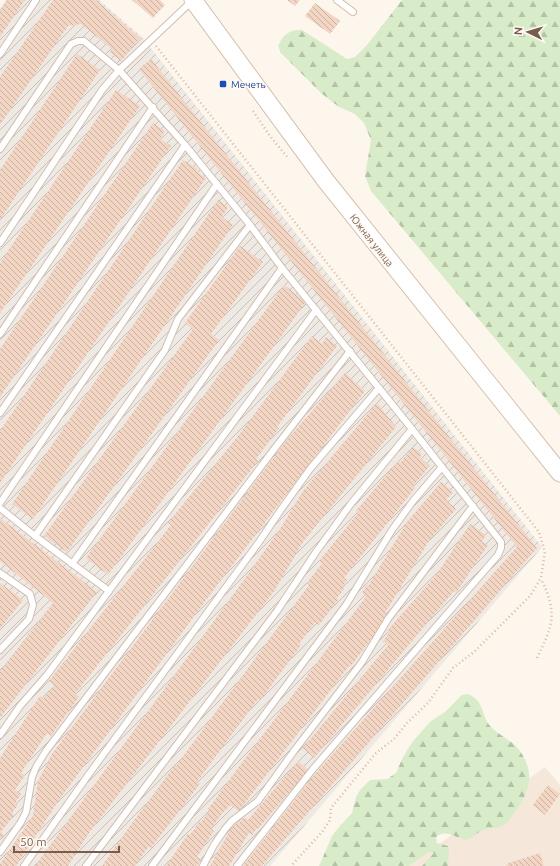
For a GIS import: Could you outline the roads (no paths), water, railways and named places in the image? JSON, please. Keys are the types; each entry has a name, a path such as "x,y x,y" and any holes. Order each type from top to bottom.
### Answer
{"main road":[{"name":"Южная улица","path":"193,0 330,188 560,473"}],"lane":[{"path":"0,54 36,0"},
{"path":"0,243 102,90 120,70 193,0"},
{"path":"338,0 353,12"},
{"path":"0,149 71,44 78,41 84,41 120,70 185,145 501,542 501,548 498,555 313,769 237,866"},
{"path":"0,334 153,108"},
{"path":"0,413 185,145"},
{"path":"0,504 217,184"},
{"path":"35,536 165,350 178,319 250,225"},
{"path":"72,564 282,268"},
{"path":"0,735 20,706 47,675 316,310"},
{"path":"0,852 21,822 26,812 32,777 36,767 46,751 350,351"},
{"path":"24,866 89,774 259,542 310,469 379,388"},
{"path":"86,866 277,611 316,552 350,505 412,429"},
{"path":"152,866 346,605 392,530 414,500 442,467"},
{"path":"203,866 225,828 258,801 362,662 388,619 473,506"},
{"path":"0,508 108,591"},
{"path":"0,573 30,594 33,605 29,619 0,650"}],"place":[{"name":"Мечеть","path":"223,84"}]}
